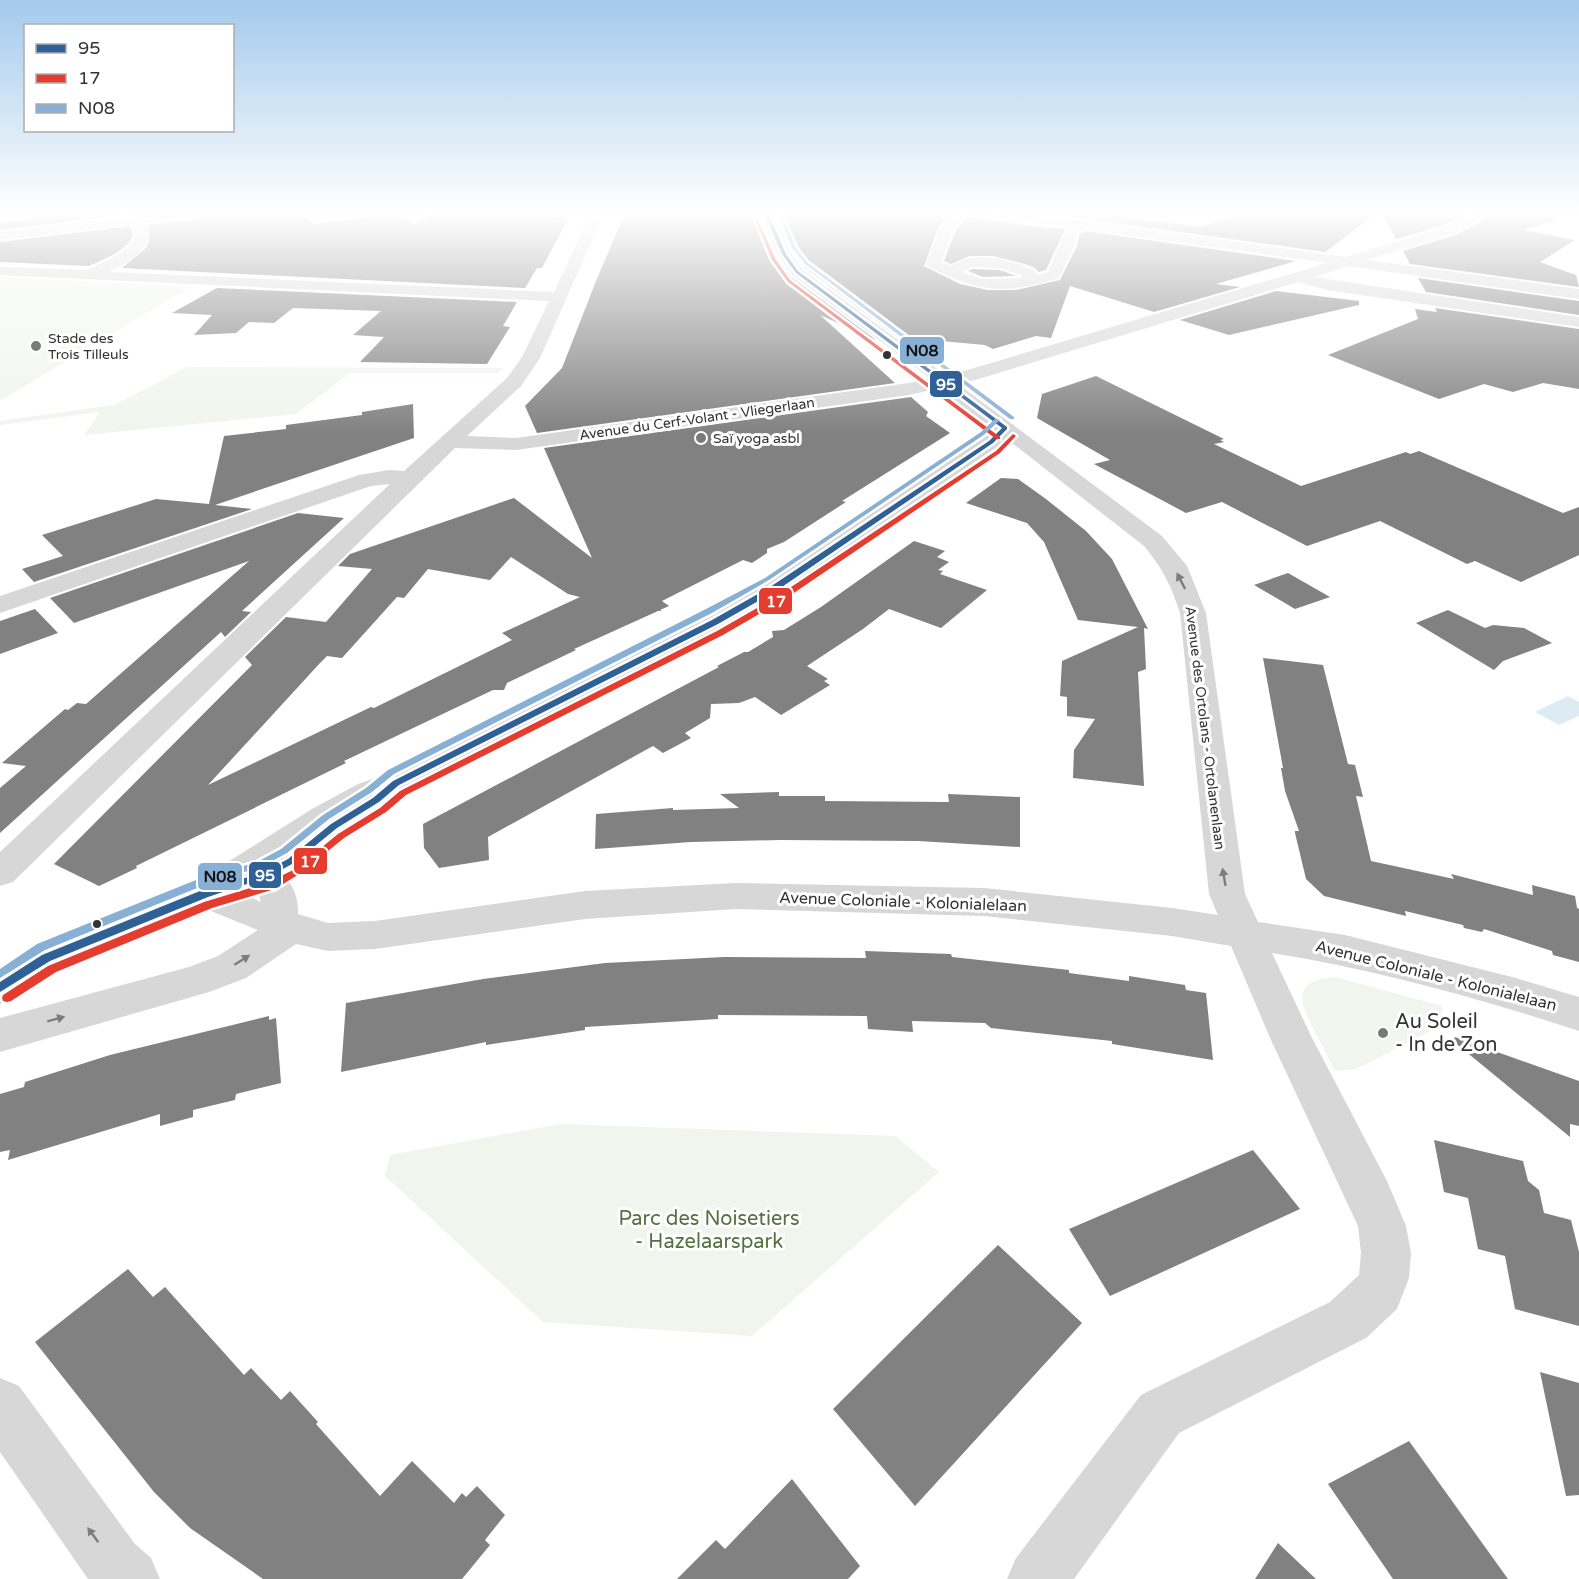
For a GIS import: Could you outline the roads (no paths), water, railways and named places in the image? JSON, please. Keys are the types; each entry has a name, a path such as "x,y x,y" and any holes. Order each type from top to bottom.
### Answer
{"street":[{"path":"337,287 558,297"},
{"path":"0,873 409,478 514,382 524,370 563,287"},
{"name":"Avenue des Ortolans - Ortolanenlaan","path":"817,287 928,368 1153,541 1173,566 1184,586 1193,613 1227,894 1292,1040 1370,1197 1382,1226 1386,1253 1384,1278 1379,1291 1348,1320 1160,1414 1037,1579"},
{"name":"Avenue du Cerf-Volant - Vliegerlaan","path":"449,441 516,444 909,389 944,382 1136,327 1265,287"},
{"path":"1338,287 1579,322"},
{"path":"1525,287 1579,294"},
{"path":"0,988 46,957 255,872 291,861 334,826 376,800 396,783 716,622 773,589 992,442 1005,428"},
{"path":"0,605 367,480 389,477 409,478"},
{"path":"0,1035 195,981 232,967 285,924 281,900 255,872"},
{"name":"Avenue Coloniale - Kolonialelaan","path":"204,894 226,901 260,917 327,937 375,935 585,905 736,896 984,902 1243,932 1346,950 1516,994 1579,1014"},
{"path":"0,962 46,957"},
{"path":"0,1405 114,1565 130,1579"}],"place":[{"name":"Stade des Trois Tilleuls","path":"36,346"},
{"name":"Saï yoga asbl","path":"701,438"},
{"name":"Au Soleil - In de Zon","path":"1383,1033"}],"park label":[{"name":"Parc des Noisetiers - Hazelaarspark","path":"709,1230"}]}
